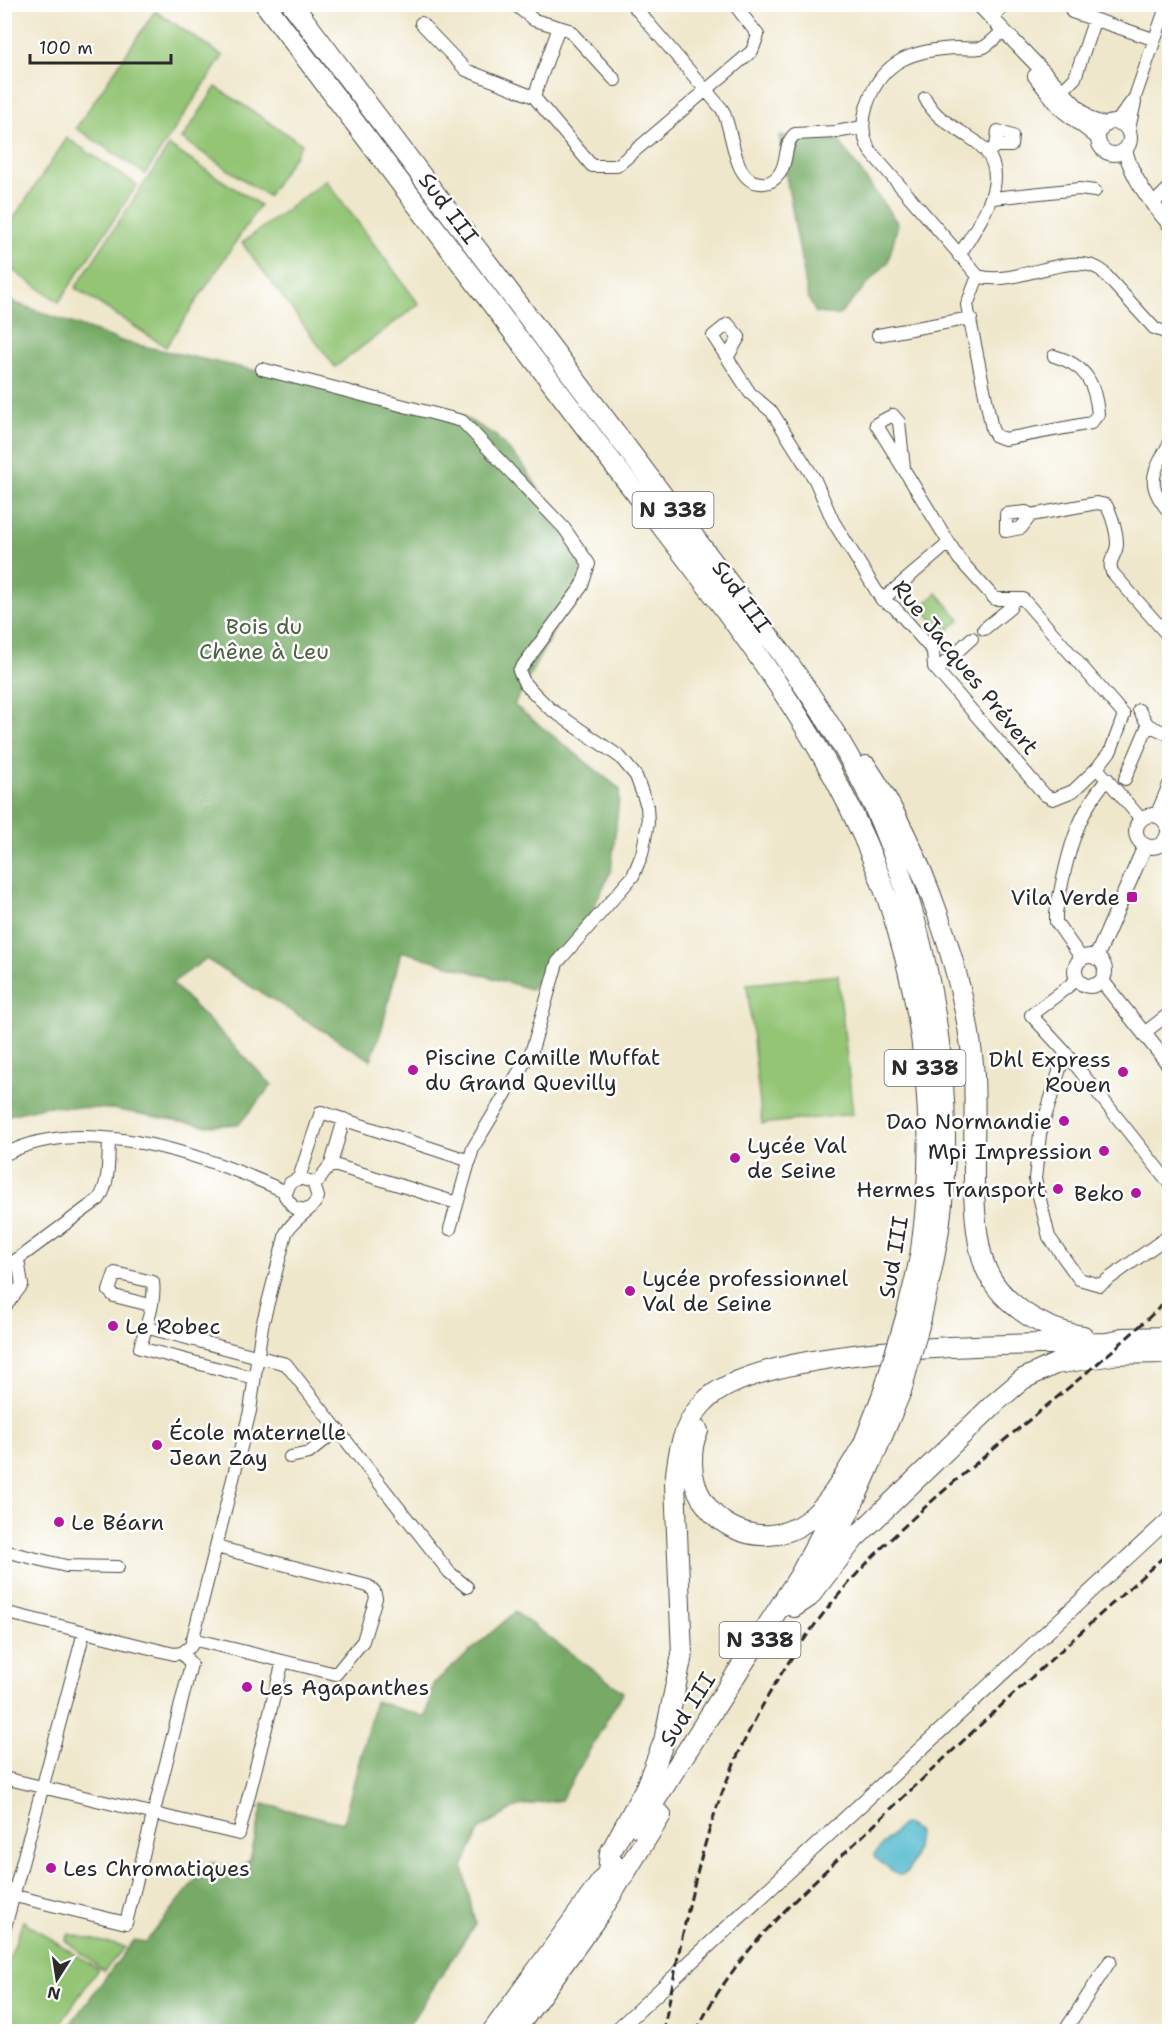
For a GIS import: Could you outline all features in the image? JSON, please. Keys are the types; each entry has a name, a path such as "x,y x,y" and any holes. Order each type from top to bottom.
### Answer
{"highway":[{"name":"Sud III","path":"265,4 738,628 816,745 863,836 897,921 913,986 925,1070 929,1126 928,1185 914,1318"},
{"name":"Sud III","path":"292,4 780,651 832,729 881,821 913,910 930,983 943,1070 944,1141 939,1228 914,1318"},
{"path":"780,651 834,718 875,779 922,876 945,939 966,1020 974,1074 976,1216 982,1257 994,1284 1022,1311 1052,1328 1089,1337 1170,1337"},
{"name":"N 338","path":"892,1391 914,1318"},
{"path":"608,1873 610,1853 646,1787 664,1741 682,1655 675,1483 678,1454 689,1420 704,1402 726,1386 775,1369 829,1360 919,1349 1106,1343 1135,1338"},
{"path":"864,1444 827,1501 806,1522 778,1533 752,1534 734,1529 719,1521 698,1493 692,1475 695,1436 705,1420 721,1404 747,1389 800,1376 884,1364 1170,1353"},
{"path":"794,1607 809,1597 854,1539 996,1402 1023,1379 1063,1362 1119,1354"},
{"name":"Sud III","path":"492,2031 608,1873 800,1575 845,1491 864,1444 892,1391"},
{"name":"Sud III","path":"513,2031 600,1913 831,1548 860,1490 892,1391"}],"street":[{"path":"514,4 534,20 568,30 615,80"},
{"path":"632,4 727,118 741,171 749,181 769,183 779,174 785,162 789,140 795,134 836,132 862,127"},
{"path":"421,23 466,70 534,97 592,166 617,166 748,56 758,39 756,30 734,4"},
{"path":"978,4 1002,32 1089,119 1111,124 1128,133"},
{"path":"990,19 1005,4"},
{"path":"1070,4 1072,12 1153,39"},
{"path":"1151,203 1130,167 1125,150 1129,142 1128,133 1135,111 1135,97 1153,39 1167,11"},
{"path":"1060,92 1075,78 1094,21"},
{"path":"534,97 559,27"},
{"path":"1002,32 984,47 928,49 913,54 896,64 875,86 862,127 870,152 978,276 992,279 1074,265 1089,265 1101,270 1154,328 1170,334"},
{"path":"1002,32 1012,49 1061,109 1098,138 1101,148 1110,154 1134,188 1170,225"},
{"path":"1098,138 1135,97"},
{"path":"925,98 932,112 977,142 992,149 996,176 993,198 959,256"},
{"path":"1110,154 1125,150"},
{"path":"1151,203 1170,187"},
{"path":"993,198 1080,189 1095,191"},
{"path":"978,276 967,305 992,429 996,436 1005,439 1092,423 1098,414 1093,385 1071,361 1054,356"},
{"path":"878,335 971,318"},
{"name":"Rue Jacques Prévert","path":"727,358 750,393 772,412 815,480 833,520 882,600 894,607 933,651 934,667 1045,795 1053,799 1066,794 1097,768"},
{"path":"262,369 462,421 564,528 589,564 582,586 519,671 525,684 549,708 620,757 636,776 647,806 648,823 642,854 633,876 557,963 532,1050 473,1148 450,1229"},
{"path":"1170,442 1155,471 1152,484 1155,495 1170,513"},
{"path":"904,468 959,559 995,599 1023,599 1124,715 1111,750 1097,768 1142,819"},
{"path":"1031,515 1097,504 1106,505 1111,513 1117,546 1110,559 1112,572 1170,638"},
{"path":"882,600 949,543"},
{"path":"984,629 1010,608 1014,599"},
{"path":"937,670 972,638"},
{"path":"1139,710 1148,726 1170,735"},
{"path":"1125,779 1148,726"},
{"path":"1102,981 1105,967 1089,958 1056,922 1056,914 1067,859 1079,825 1094,793 1108,779"},
{"path":"1157,816 1170,785"},
{"path":"1142,819 1157,816"},
{"path":"1142,819 1136,835 1145,846 1155,848 1168,842 1166,824 1157,816"},
{"path":"1102,981 1090,986 1078,979 1075,970 1089,958 1145,846"},
{"path":"1078,979 1031,1015 1065,1052 1170,1184"},
{"path":"1102,981 1170,1066"},
{"path":"1144,1033 1170,1013"},
{"path":"1065,1052 1040,1134 1035,1179 1049,1237 1079,1279 1100,1285 1170,1235"},
{"path":"299,1178 321,1112 470,1161"},
{"path":"286,1233 294,1219 316,1202 315,1185 331,1164 344,1119"},
{"path":"4,1155 16,1149 52,1139 109,1140 183,1152 287,1197 294,1208 306,1210"},
{"path":"4,1269 99,1199 104,1192 109,1140"},
{"path":"331,1164 457,1203"},
{"path":"4,1612 166,1652 182,1653 190,1646 250,1411 257,1357 286,1233 287,1197 290,1183 299,1178 309,1179 315,1185"},
{"path":"4,1308 22,1285 18,1259"},
{"path":"150,1305 140,1348 254,1378"},
{"path":"145,1327 286,1364 449,1572 466,1587"},
{"path":"290,1457 309,1453 338,1429"},
{"path":"615,2031 1170,1518"},
{"path":"192,1639 336,1674 363,1641 376,1598 374,1591 368,1586 216,1547"},
{"path":"4,1551 66,1566 117,1567"},
{"path":"4,1931 84,1632"},
{"path":"11,1904 126,1923 191,1664 182,1653"},
{"path":"4,1778 239,1834 283,1661"},
{"path":"1064,2031 1110,1961"}],"green space":[{"path":"155,11 223,56 145,174 76,128"},
{"path":"216,87 302,144 268,196 182,139"},
{"path":"779,136 837,138 898,224 888,262 839,315 816,313 808,298"},
{"path":"67,138 137,185 59,302 5,265 5,231"},
{"path":"169,146 260,205 166,347 75,288"},
{"path":"326,180 419,304 335,367 242,243"},
{"name":"Bois du Chêne à Leu","path":"4,299 124,342 460,415 495,435 523,465 588,566 514,705 620,789 611,871 577,941 530,989 401,951 382,1028 371,1060 206,959 172,983 272,1085 239,1124 208,1126 112,1109 47,1106 5,1116"},
{"path":"937,593 960,620 944,633 921,607"},
{"path":"838,975 853,1114 762,1124 747,984"},
{"path":"515,1612 623,1692 561,1800 518,1806 480,1829 463,1867 475,1924 405,2031 65,2031 134,1940 146,1942 210,1862 237,1869 250,1860 263,1804 343,1823 375,1701 426,1717 433,1684"},
{"path":"23,1921 98,1969 55,2031 5,2031 5,1971"},
{"path":"69,1934 125,1947 104,1971 65,1940"}],"water":[{"path":"905,1824 918,1832 917,1843 908,1870 905,1874 898,1875 875,1858 874,1854 901,1825"}],"railway":[{"path":"663,2032 684,1929 710,1828 738,1755 755,1720 794,1654 841,1592 903,1528 979,1461 1096,1365 1170,1297"},
{"path":"696,2032 731,1973 775,1921 983,1722 1170,1551"}],"place":[{"name":"Vila Verde","path":"1132,897"},
{"name":"Piscine Camille Muffat du Grand Quevilly","path":"413,1070"},
{"name":"Dhl Express Rouen","path":"1123,1072"},
{"name":"Dao Normandie","path":"1064,1121"},
{"name":"Mpi Impression","path":"1104,1151"},
{"name":"Lycée Val de Seine","path":"735,1158"},
{"name":"Hermes Transport","path":"1058,1189"},
{"name":"Beko","path":"1136,1193"},
{"name":"Lycée professionnel Val de Seine","path":"630,1291"},
{"name":"Le Robec","path":"113,1326"},
{"name":"École maternelle Jean Zay","path":"157,1445"},
{"name":"Le Béarn","path":"59,1522"},
{"name":"Les Agapanthes","path":"247,1687"},
{"name":"Les Chromatiques","path":"51,1868"}]}
